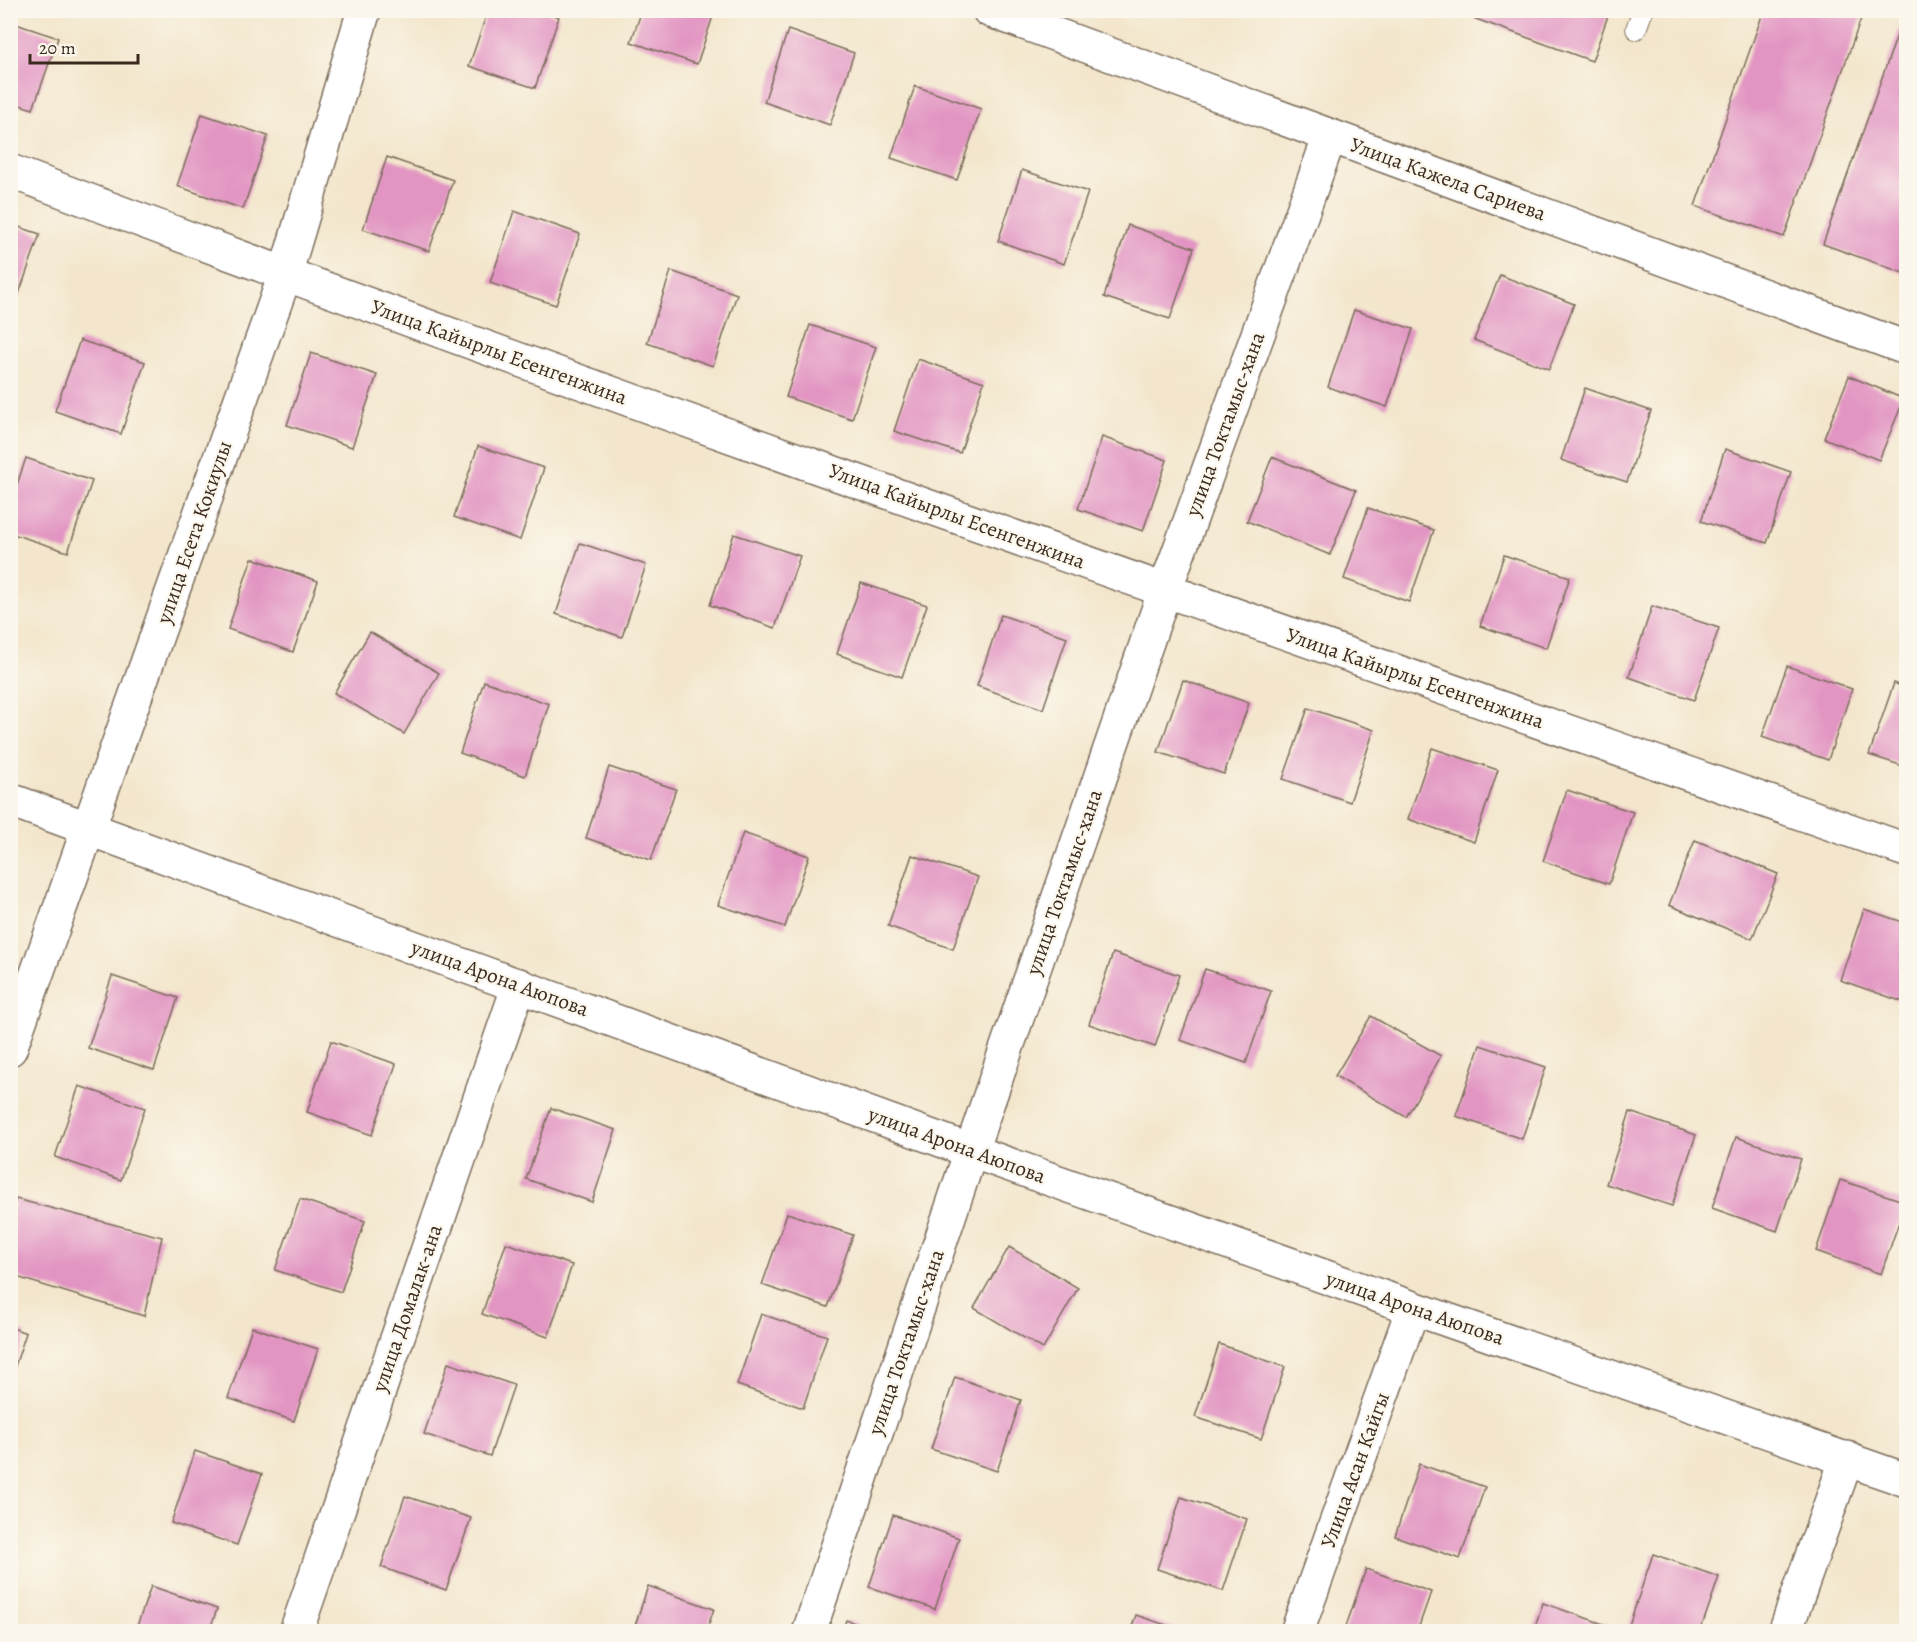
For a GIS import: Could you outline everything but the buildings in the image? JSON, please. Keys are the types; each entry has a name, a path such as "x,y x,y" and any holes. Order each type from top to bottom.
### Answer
{"street":[{"name":"улица Есета Кокиулы","path":"10,1049 285,275 364,10"},
{"name":"Улица Кажела Сариева","path":"989,10 1906,348"},
{"name":"улица Токтамыс-хана","path":"809,1632 971,1150 1165,590 1330,136"},
{"name":"Улица Кайырлы Есенгенжина","path":"10,171 285,275 1165,590 1906,850"},
{"name":"улица Арона Аюпова","path":"10,800 971,1150 1413,1308 1906,1480"},
{"name":"улица Домалак-ана","path":"296,1632 519,985"},
{"name":"Улица Асан Кайгы","path":"1297,1632 1413,1308"},
{"path":"1785,1632 1847,1458"}]}
